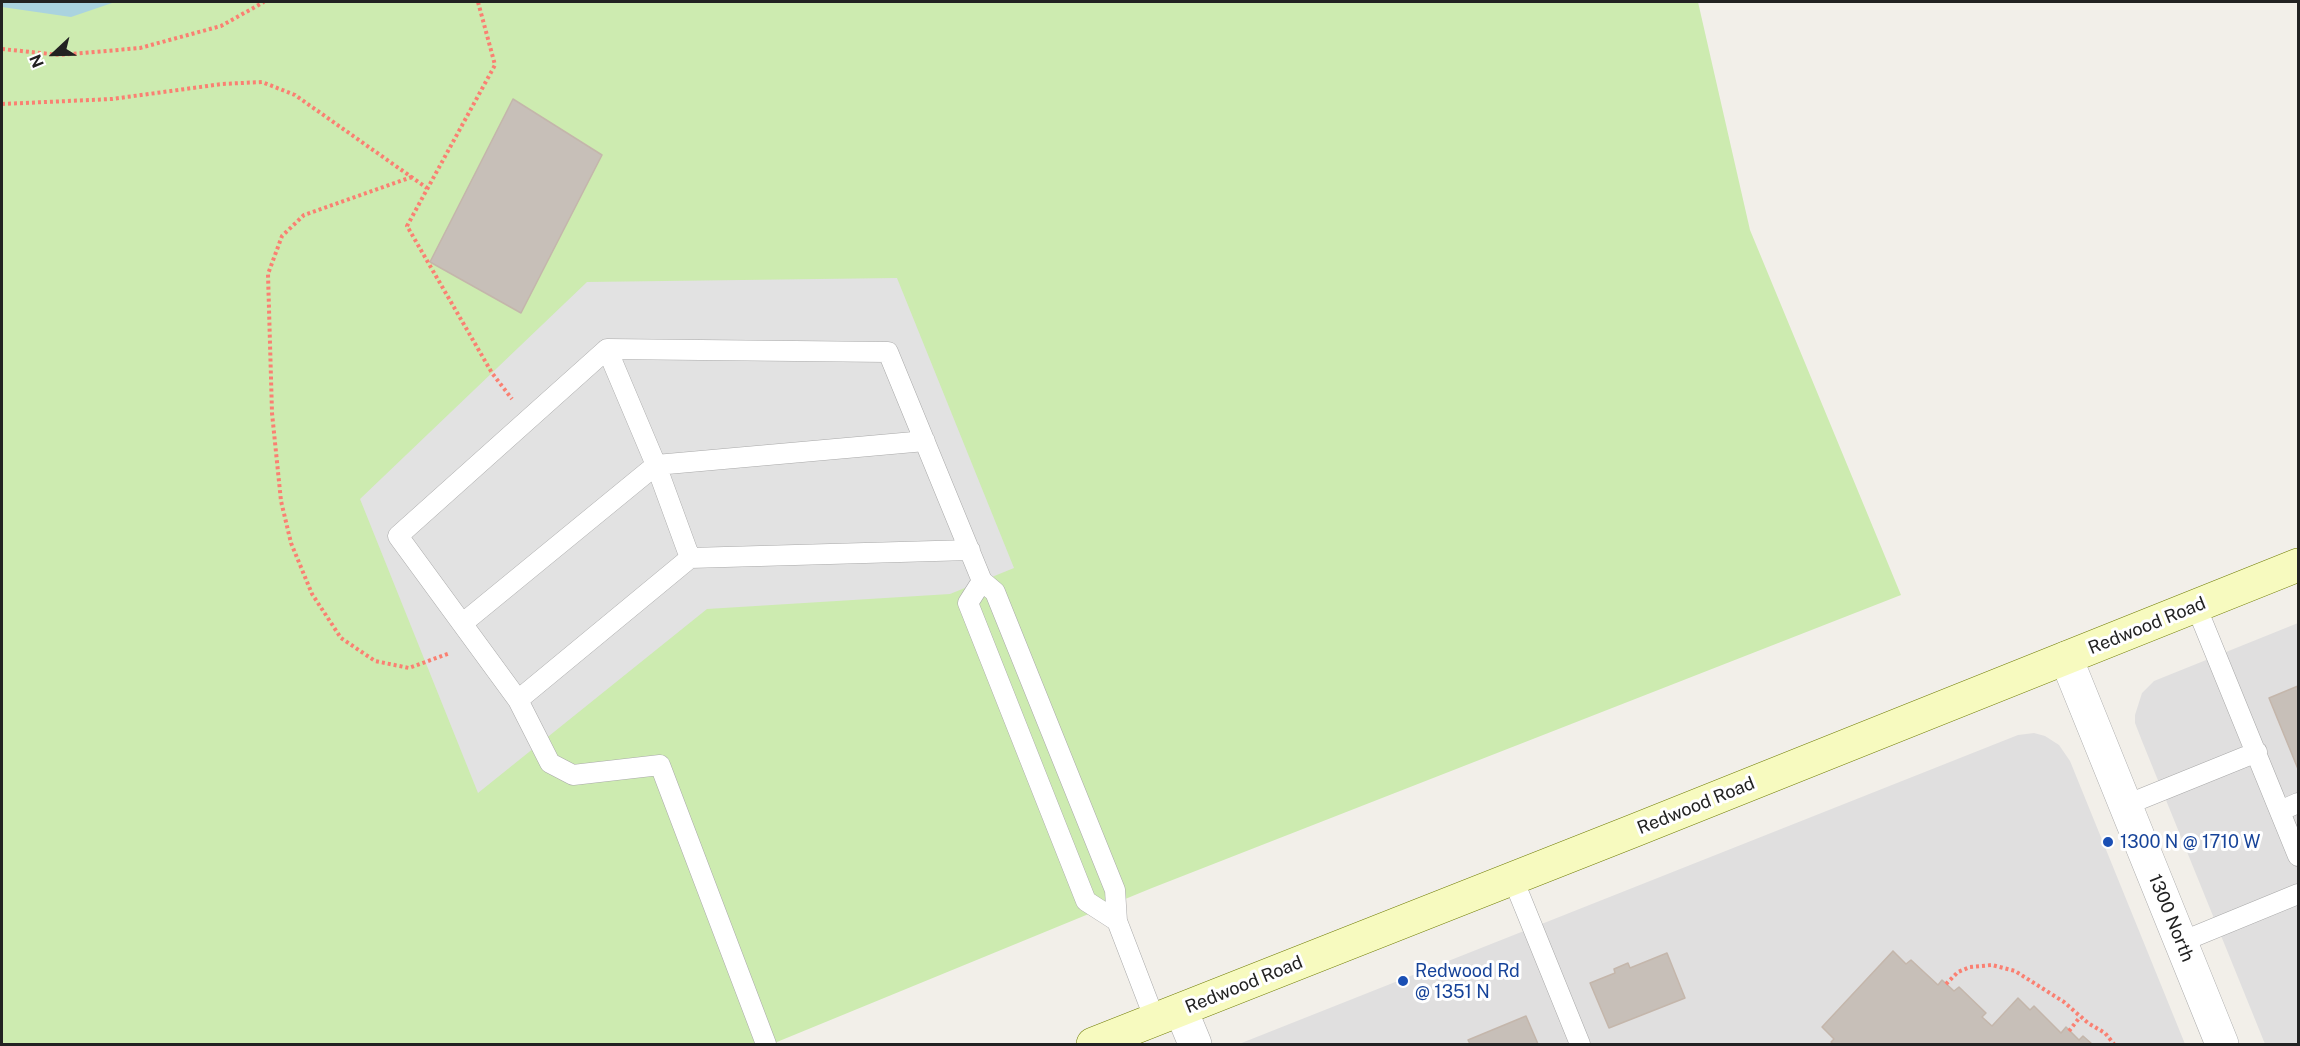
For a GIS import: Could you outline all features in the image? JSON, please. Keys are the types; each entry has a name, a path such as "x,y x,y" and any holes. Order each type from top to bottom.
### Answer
{"main road":[{"name":"Redwood Road","path":"1093,1044 1513,879 2298,565"}],"street":[{"name":"1300 North","path":"2066,658 2223,1044"},
{"path":"1168,1015 1194,1044"}],"lane":[{"path":"607,349 656,465 690,558"},
{"path":"766,1044 660,765 573,775 550,763 518,700 398,536 607,349 888,352 982,581 995,592 1115,890 1117,921 1168,1015"},
{"path":"463,623 656,465 925,441"},
{"path":"518,700 690,558 970,550"},
{"path":"982,581 968,603 1086,901 1117,921"},
{"path":"2196,606 2257,752 2289,807 2298,856"},
{"path":"2126,805 2257,752"},
{"path":"1513,879 1580,1044"},
{"path":"2181,942 2298,894"}],"path":[{"path":"2,49 60,56 140,48 221,26 264,2"},
{"path":"478,2 495,65 406,226 492,373 528,420"},
{"path":"2,104 112,99 222,84 262,82 295,95 427,188"},
{"path":"412,177 304,215 282,236 268,274 272,413 281,501 291,543 312,594 341,638 375,662 409,668 452,652 475,639"},
{"path":"1946,984 1958,972 1970,967 1992,965 2015,972 2064,1002 2080,1017 2105,1033 2114,1044"},
{"path":"2069,1031 2080,1017"}],"shaded area":[{"path":"897,278 1014,568 950,594 707,609 478,793 360,499 587,282"},
{"path":"2298,623 2298,1044 2265,1044 2142,741 2135,723 2135,715 2142,693 2154,681"},
{"path":"2034,733 2045,736 2059,745 2070,761 2185,1044 1239,1044 2018,735"}],"green space":[{"path":"2,2 1698,2 1750,230 1901,595 1152,888 772,1044 2,1044"}],"water":[{"path":"2,2 115,2 71,17 2,7"}],"building":[{"path":"513,99 602,155 521,313 430,262"},
{"path":"2298,686 2298,769 2269,698"},
{"path":"1893,951 1906,964 1911,960 1938,985 1942,980 1954,991 1959,987 1986,1013 1982,1017 1992,1026 2018,998 2030,1010 2034,1006 2061,1033 2066,1027 2079,1040 2083,1036 2092,1044 1833,1044 1831,1042 1834,1039 1822,1027"},
{"path":"1667,953 1685,998 1609,1028 1590,983 1615,973 1614,969 1628,963 1630,968"},
{"path":"1526,1016 1538,1044 1470,1044 1468,1040"}],"place":[{"name":"1300 N @ 1710 W","path":"2108,842"},
{"name":"Redwood Rd @ 1351 N","path":"1403,981"}]}
